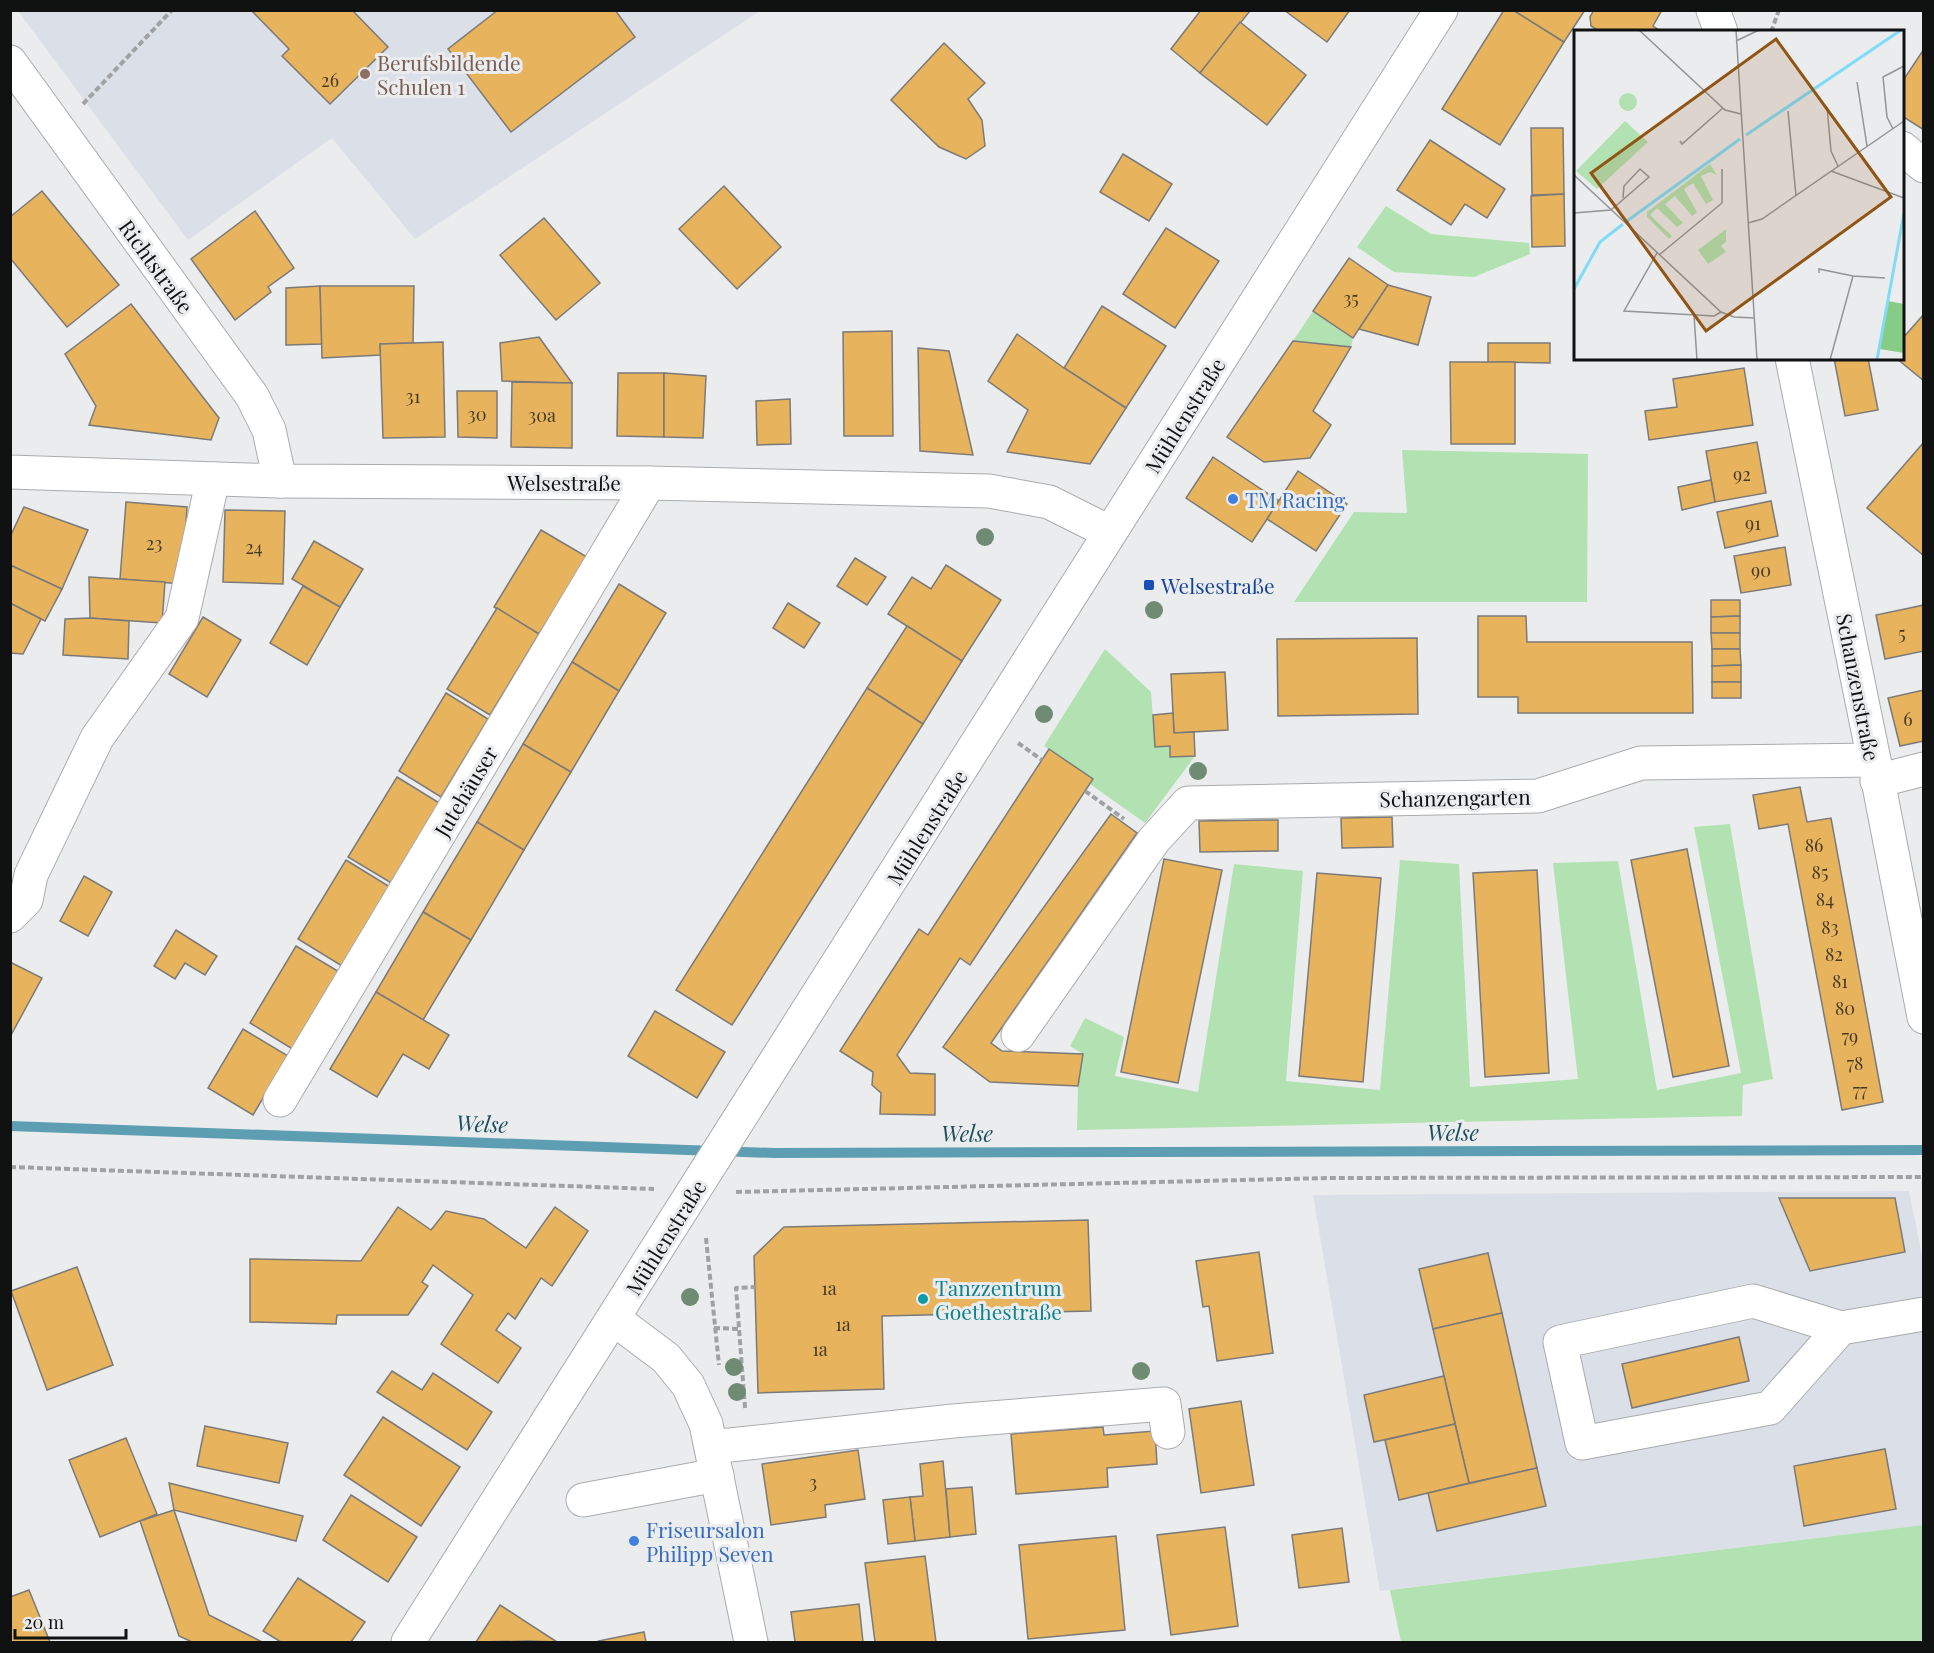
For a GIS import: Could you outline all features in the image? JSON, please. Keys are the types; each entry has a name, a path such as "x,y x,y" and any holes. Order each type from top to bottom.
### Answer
{"street":[{"name":"Mühlenstraße","path":"408,1642 978,744 1109,532 1442,10"},
{"path":"1713,10 1720,30"},
{"name":"Richtstraße","path":"10,62 252,396 269,430 280,481"},
{"path":"1904,150 1923,166"},
{"name":"Schanzenstraße","path":"1792,360 1923,1017"},
{"name":"Welsestraße","path":"10,472 280,481 649,483 989,491 1049,502 1109,532"},
{"path":"10,916 26,900 31,875 97,738 182,618 213,479"},
{"name":"Jutehäuser","path":"280,1100 649,483"},
{"name":"Schanzengarten","path":"1018,1035 1154,840 1188,803 1538,796 1641,763 1875,770 1923,769"},
{"path":"1842,1328 1770,1408 1582,1443 1560,1342 1753,1301 1842,1328 1923,1314"},
{"path":"614,1319 666,1359 688,1385 706,1424 751,1642"},
{"path":"583,1500 714,1461 953,1421 1164,1404 1168,1432"}],"path":[{"path":"59,129 172,10"},
{"path":"1772,30 1779,10"},
{"path":"1085,790 1154,840"},
{"path":"10,1167 743,1192 1328,1178 1923,1177"},
{"path":"706,1237 714,1328 740,1329"},
{"path":"745,1409 736,1288 755,1287"}],"shaded area":[{"name":"Berufsbildende Schulen 1","path":"18,11 760,11 415,239 332,138 188,240"},
{"path":"1909,1191 1924,1265 1923,1525 1380,1591 1313,1195"}],"green space":[{"path":"1386,206 1431,234 1529,243 1530,254 1474,277 1394,272 1357,247"},
{"path":"1313,311 1353,338 1351,347 1293,341"},
{"path":"1402,450 1588,454 1587,602 1294,602 1354,512 1407,513"},
{"path":"1105,649 1151,692 1155,747 1170,746 1171,757 1195,756 1145,823 1090,784 1093,779 1044,746"},
{"path":"1730,824 1773,1079 1743,1085 1742,1116 1077,1130 1078,1086 1083,1054 1070,1046 1085,1018 1124,1037 1115,1076 1198,1092 1234,864 1303,871 1286,1081 1380,1090 1400,860 1459,864 1470,1087 1578,1079 1553,863 1618,861 1657,1090 1741,1073 1694,827"},
{"path":"1923,1525 1923,1642 1401,1642 1390,1590"}],"building":[{"path":"251,10 352,10 388,47 330,104 282,56 289,49"},
{"path":"498,10 615,10 635,37 511,132 448,49"},
{"path":"1201,10 1250,11 1200,73 1171,49"},
{"path":"1284,10 1350,10 1327,42"},
{"path":"1504,10 1513,10 1564,42 1500,145 1442,109"},
{"path":"1513,10 1585,10 1564,42"},
{"path":"1594,10 1662,10 1653,26 1659,30 1598,30 1591,26 1590,17"},
{"path":"1240,22 1306,75 1267,125 1200,73"},
{"path":"944,43 985,83 968,99 982,120 985,146 966,159 939,147 891,100"},
{"path":"1924,49 1924,130 1904,117 1904,79"},
{"path":"1531,128 1563,128 1564,194 1532,195"},
{"path":"1430,140 1505,189 1487,218 1465,204 1451,225 1397,190"},
{"path":"1123,154 1172,184 1149,221 1100,192"},
{"path":"724,186 781,247 737,289 679,229"},
{"path":"42,191 119,285 67,327 10,258 10,217"},
{"path":"1564,194 1565,246 1532,247 1531,196"},
{"path":"255,211 294,268 268,287 271,292 235,320 191,259"},
{"path":"544,218 600,283 556,320 500,255"},
{"path":"1166,228 1219,261 1175,328 1123,294"},
{"path":"1349,258 1388,285 1353,338 1313,311"},
{"path":"1388,285 1431,297 1418,345 1359,329"},
{"path":"320,286 322,344 286,345 286,288"},
{"path":"320,286 414,286 413,343 380,344 381,355 322,358"},
{"path":"131,304 219,418 211,440 89,425 96,406 65,354"},
{"path":"1102,306 1166,346 1126,408 1064,368"},
{"path":"1924,314 1924,381 1898,360 1904,360 1904,337"},
{"path":"892,331 893,436 844,436 843,332"},
{"path":"1017,334 1126,408 1090,464 1007,452 1028,410 988,381"},
{"path":"539,337 572,383 502,381 500,343"},
{"path":"1293,341 1351,347 1313,411 1331,425 1310,458 1264,462 1227,437"},
{"path":"443,342 445,437 383,438 380,344"},
{"path":"1488,343 1550,343 1550,363 1488,362"},
{"path":"918,348 949,351 973,455 920,451"},
{"path":"1834,360 1868,360 1878,410 1845,416"},
{"path":"1450,362 1515,362 1515,444 1451,444"},
{"path":"1744,368 1753,425 1649,440 1645,411 1677,407 1673,379"},
{"path":"618,373 664,373 664,437 617,436"},
{"path":"664,373 706,376 703,438 664,437"},
{"path":"512,382 572,383 572,448 511,447"},
{"path":"457,391 497,391 497,438 458,437"},
{"path":"790,399 791,444 757,445 756,401"},
{"path":"1757,442 1766,493 1715,502 1706,451"},
{"path":"1924,442 1924,556 1867,508"},
{"name":"TM Racing","path":"1213,457 1279,501 1252,542 1186,498"},
{"path":"1298,471 1347,504 1316,551 1267,519"},
{"path":"1711,480 1715,502 1682,510 1678,487"},
{"path":"1771,501 1778,536 1725,548 1717,512"},
{"path":"126,502 187,507 182,584 120,579"},
{"path":"24,507 88,530 62,589 10,565 10,537"},
{"path":"225,510 285,511 283,584 223,582"},
{"path":"541,530 587,557 539,634 494,607"},
{"path":"314,541 363,569 340,607 292,579"},
{"path":"1785,547 1791,585 1741,593 1734,556"},
{"path":"855,558 886,577 867,605 837,586"},
{"path":"10,565 62,589 45,621 10,603"},
{"path":"946,565 1001,600 962,661 888,614 912,577 931,589"},
{"path":"89,577 165,582 162,623 90,618"},
{"path":"619,584 666,613 619,691 572,662"},
{"path":"303,586 340,607 307,665 270,643"},
{"path":"1711,600 1740,600 1740,616 1711,617"},
{"path":"10,603 41,619 23,654 10,653"},
{"path":"788,603 820,623 804,648 773,628"},
{"path":"1924,605 1924,651 1885,659 1876,615"},
{"path":"497,608 539,634 490,715 447,689"},
{"path":"1478,616 1526,616 1527,642 1692,642 1693,713 1518,713 1518,697 1478,697"},
{"path":"1740,616 1740,633 1711,633 1711,617"},
{"path":"203,617 241,640 207,697 169,674"},
{"path":"65,619 129,621 128,659 63,655"},
{"path":"907,626 962,661 923,724 867,688"},
{"path":"1711,633 1740,633 1740,649 1712,649"},
{"path":"1417,638 1418,714 1278,716 1277,639"},
{"path":"1712,649 1740,649 1741,665 1712,666"},
{"path":"572,662 619,691 571,772 523,744"},
{"path":"1741,665 1741,682 1712,682 1712,666"},
{"path":"1225,672 1228,730 1174,733 1171,674"},
{"path":"1712,682 1741,682 1741,698 1712,698"},
{"path":"867,688 923,724 732,1025 676,990"},
{"path":"1924,690 1924,741 1900,746 1888,698"},
{"path":"446,693 488,719 441,797 399,771"},
{"path":"1173,713 1174,733 1194,732 1195,756 1170,757 1170,746 1155,747 1153,715"},
{"path":"523,744 571,772 524,850 477,822"},
{"path":"1049,749 1093,779 970,965 960,958 897,1055 910,1073 935,1074 935,1115 880,1114 881,1093 872,1085 873,1072 840,1051 919,929 928,935"},
{"path":"397,777 441,804 393,884 348,857"},
{"path":"1800,787 1807,822 1831,818 1883,1102 1842,1110 1788,824 1759,829 1753,795"},
{"path":"1111,814 1137,833 991,1043 1002,1051 1083,1054 1078,1086 990,1082 943,1047"},
{"path":"1392,817 1393,847 1342,848 1341,818"},
{"path":"1278,820 1278,851 1200,852 1199,821"},
{"path":"477,822 524,850 471,940 423,912"},
{"path":"1687,849 1729,1066 1673,1077 1631,860"},
{"path":"1164,859 1222,870 1178,1083 1121,1072"},
{"path":"346,860 390,887 342,966 298,939"},
{"path":"1537,870 1549,1073 1485,1077 1473,873"},
{"path":"1317,873 1381,878 1363,1082 1299,1076"},
{"path":"84,876 112,892 88,936 60,921"},
{"path":"423,912 471,940 423,1020 376,992"},
{"path":"176,930 217,956 205,975 185,963 175,979 154,966"},
{"path":"296,946 341,973 294,1050 250,1023"},
{"path":"10,962 42,978 10,1037"},
{"path":"376,992 449,1035 429,1069 403,1054 377,1097 330,1069"},
{"path":"655,1011 725,1052 697,1098 628,1056"},
{"path":"243,1029 288,1056 253,1115 208,1088"},
{"path":"1779,1198 1895,1198 1905,1252 1810,1271"},
{"path":"398,1207 431,1230 446,1211 484,1219 526,1248 555,1207 588,1231 552,1286 541,1278 515,1319 508,1313 496,1330 521,1348 498,1383 441,1344 473,1295 433,1265 422,1282 428,1286 408,1315 337,1315 336,1324 250,1322 250,1259 361,1261"},
{"name":"Tanzzentrum Goethestraße","path":"1088,1220 1091,1311 882,1316 884,1389 758,1393 754,1256 784,1227"},
{"path":"1259,1252 1273,1353 1217,1361 1209,1306 1203,1307 1196,1261"},
{"path":"1488,1253 1502,1313 1433,1329 1419,1269"},
{"path":"77,1267 113,1365 47,1390 11,1291"},
{"path":"1502,1313 1537,1468 1469,1483 1433,1329"},
{"path":"1739,1337 1749,1381 1632,1408 1622,1364"},
{"path":"392,1371 422,1390 433,1373 492,1412 467,1450 377,1392"},
{"path":"1444,1376 1455,1424 1374,1442 1364,1395"},
{"path":"1241,1401 1254,1485 1201,1493 1189,1409"},
{"path":"383,1417 460,1467 421,1526 344,1475"},
{"path":"1455,1424 1469,1483 1399,1500 1385,1440"},
{"path":"205,1426 288,1443 279,1483 197,1466"},
{"path":"1103,1427 1104,1435 1155,1431 1157,1464 1107,1468 1108,1487 1016,1494 1011,1434"},
{"path":"126,1438 157,1514 100,1537 69,1460"},
{"path":"1885,1449 1896,1509 1804,1526 1794,1466"},
{"path":"858,1450 865,1499 825,1505 826,1517 771,1525 762,1464"},
{"path":"943,1461 950,1537 915,1541 910,1497 923,1496 920,1464"},
{"path":"1537,1468 1546,1506 1437,1531 1428,1493"},
{"path":"169,1483 303,1516 296,1541 174,1510"},
{"path":"972,1487 976,1534 950,1537 946,1489"},
{"path":"351,1495 417,1537 388,1582 323,1540"},
{"path":"910,1497 915,1541 888,1544 883,1500"},
{"path":"174,1510 209,1615 262,1642 192,1642 179,1636 140,1521"},
{"path":"1225,1527 1238,1626 1171,1635 1157,1535"},
{"path":"1342,1528 1349,1582 1299,1588 1292,1535"},
{"path":"1116,1536 1125,1630 1028,1639 1019,1545"},
{"path":"925,1556 936,1642 875,1642 865,1563"},
{"path":"298,1578 365,1622 351,1642 281,1642 263,1631"},
{"path":"29,1590 50,1642 10,1642 10,1597"},
{"path":"859,1604 863,1642 795,1642 791,1612"},
{"path":"500,1605 557,1642 476,1642"},
{"path":"644,1632 646,1642 598,1642 598,1641"}],"waterway":[{"name":"Welse","path":"10,1126 774,1153 1924,1150"}],"place":[{"name":"Berufsbildende Schulen 1","path":"365,74"},
{"name":"TM Racing","path":"1233,499"},
{"name":"Welsestraße","path":"1149,585"},
{"name":"Tanzzentrum Goethestraße","path":"923,1299"},
{"name":"Friseursalon Philipp Seven","path":"634,1541"}]}
